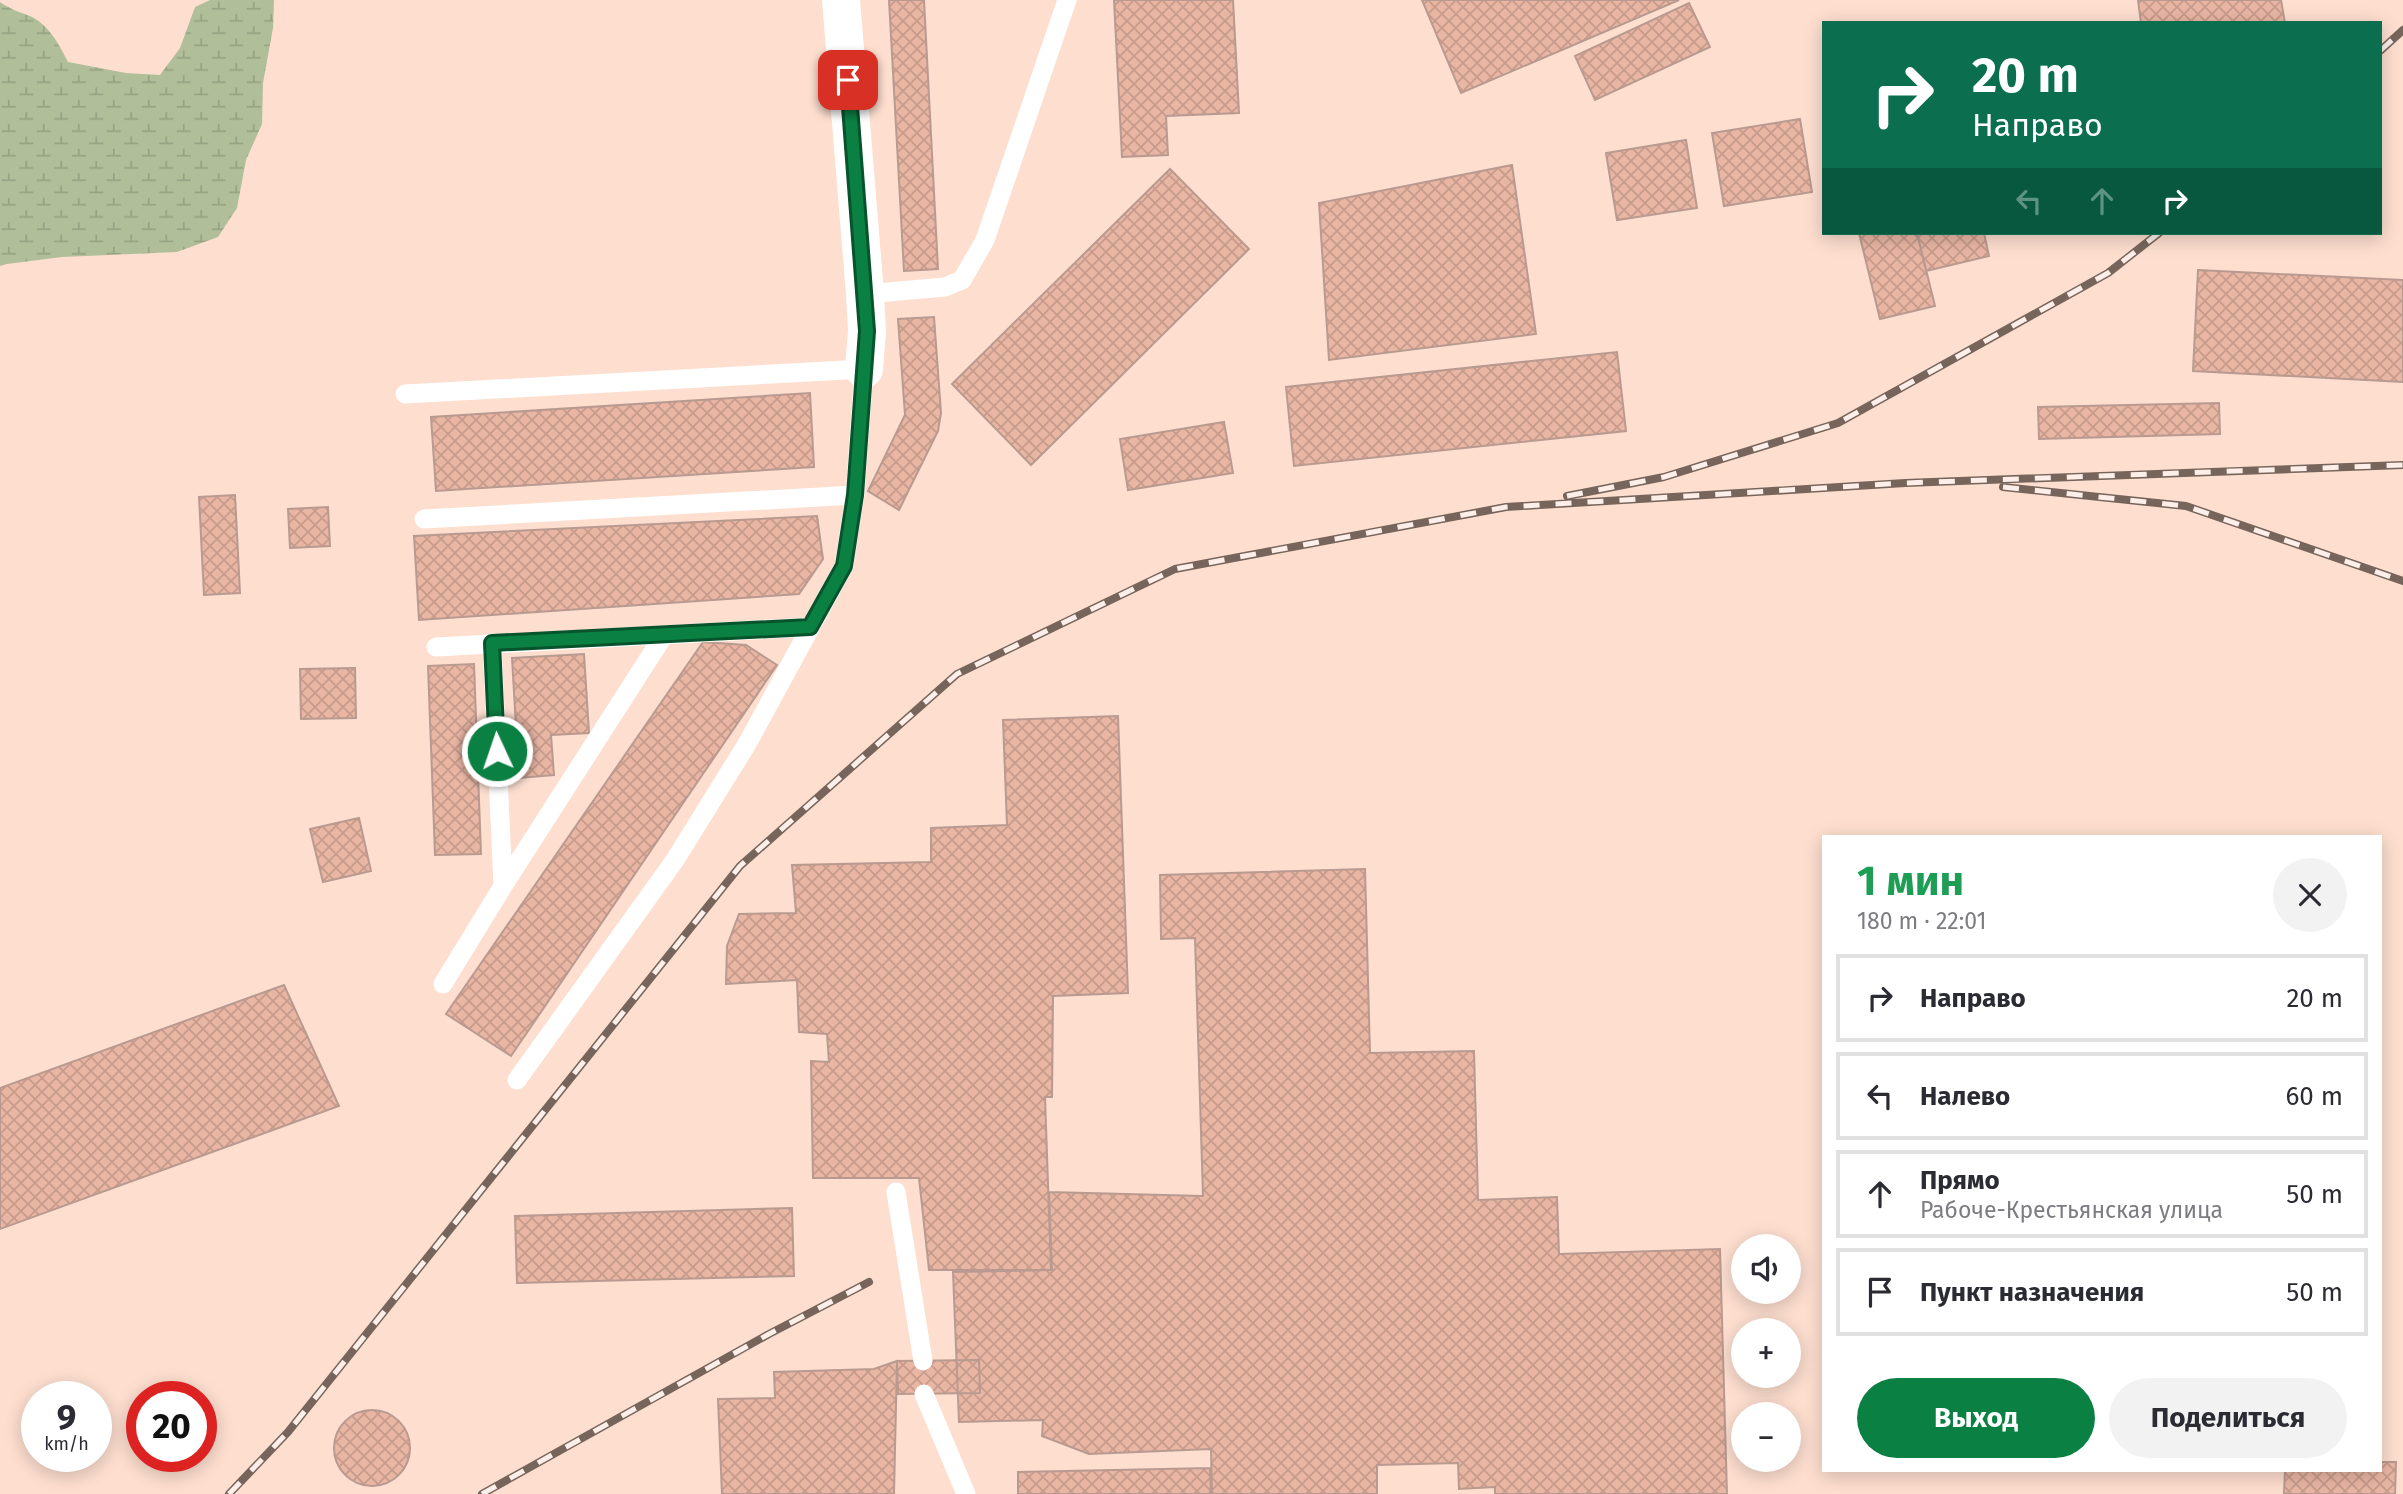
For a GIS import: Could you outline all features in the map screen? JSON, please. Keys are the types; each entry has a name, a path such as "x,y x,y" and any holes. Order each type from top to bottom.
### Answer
{"street":[{"path":"841,0 865,294 867,331 864,369"}],"lane":[{"path":"865,294 945,288 962,280 985,240 1067,0"},
{"path":"405,394 864,369 855,495 844,566 747,744 675,860 517,1080"},
{"path":"424,519 855,495"},
{"path":"436,648 810,627"},
{"path":"443,984 664,635"},
{"path":"492,643 503,886"},
{"path":"896,1192 923,1361"},
{"path":"924,1394 967,1494"}],"green space":[{"path":"210,0 274,0 273,28 263,83 262,124 246,160 237,208 218,237 177,252 62,257 0,266 0,2 43,24 68,62 126,73 160,75 180,48 195,7"}],"building":[{"path":"889,0 924,0 938,269 904,271"},
{"path":"1114,0 1233,0 1239,113 1166,116 1168,155 1122,157"},
{"path":"1422,0 1679,0 1461,93"},
{"path":"2138,0 2281,0 2285,21 2141,21"},
{"path":"1689,3 1710,47 1595,100 1575,56"},
{"path":"1800,119 1812,192 1724,206 1712,133"},
{"path":"1686,140 1697,208 1617,220 1606,153"},
{"path":"1512,165 1536,334 1329,360 1319,203"},
{"path":"1170,169 1249,249 1031,465 952,384"},
{"path":"1859,235 1917,235 1935,306 1880,319"},
{"path":"1917,235 1984,235 1989,256 1926,271"},
{"path":"2198,270 2403,280 2403,382 2193,371"},
{"path":"934,317 941,413 938,431 899,510 868,491 905,415 898,319"},
{"path":"1617,352 1626,431 1294,466 1286,387"},
{"path":"810,393 814,467 436,491 431,417"},
{"path":"2219,403 2220,434 2039,439 2038,407"},
{"path":"1224,422 1233,473 1128,490 1120,439"},
{"path":"235,495 240,593 204,595 199,497"},
{"path":"328,507 330,546 290,548 288,509"},
{"path":"817,516 823,559 799,594 419,620 414,536"},
{"path":"703,642 746,645 777,665 511,1056 446,1014"},
{"path":"584,654 589,733 551,735 554,775 519,778 512,658"},
{"path":"474,664 481,854 435,855 428,666"},
{"path":"355,668 356,718 301,719 300,669"},
{"path":"1118,716 1128,993 1053,996 1052,1097 1045,1097 1051,1270 929,1270 919,1178 813,1178 811,1061 829,1062 827,1034 799,1032 797,980 726,984 727,946 739,914 796,913 792,865 931,862 931,828 1007,825 1003,720"},
{"path":"359,818 371,871 323,882 310,829"},
{"path":"1365,869 1370,1053 1474,1051 1478,1200 1557,1197 1559,1254 1720,1249 1727,1494 1495,1494 1495,1487 1459,1489 1458,1463 1377,1465 1377,1494 1212,1494 1211,1449 1089,1454 1042,1436 1043,1420 959,1422 953,1272 1052,1270 1049,1192 1203,1196 1195,938 1161,939 1160,875"},
{"path":"284,985 339,1106 0,1229 0,1088"},
{"path":"792,1208 794,1276 517,1283 515,1216"},
{"path":"979,1360 980,1393 898,1394 897,1361"},
{"path":"897,1361 894,1494 722,1494 718,1399 775,1398 774,1372 874,1369"},
{"path":"372,1410 386,1413 399,1421 407,1434 410,1448 407,1462 399,1475 386,1483 372,1486 358,1483 345,1475 337,1462 334,1448 337,1434 345,1421 358,1413"},
{"path":"2382,1462 2396,1462 2395,1494 2284,1494 2285,1472 2382,1472"},
{"path":"1210,1468 1211,1494 1018,1494 1018,1472"}],"railway":[{"path":"2382,49 2403,30"},
{"path":"1567,496 1664,477 1838,423 2108,273 2156,235"},
{"path":"229,1494 288,1432 740,866 957,674 1175,569 1506,507 1905,483 2403,465"},
{"path":"2003,487 2186,506 2403,581"},
{"path":"482,1494 769,1334 869,1282"}],"route":[{"path":"497,751 492,643 810,627 844,566 855,495 867,331 848,80"}]}
